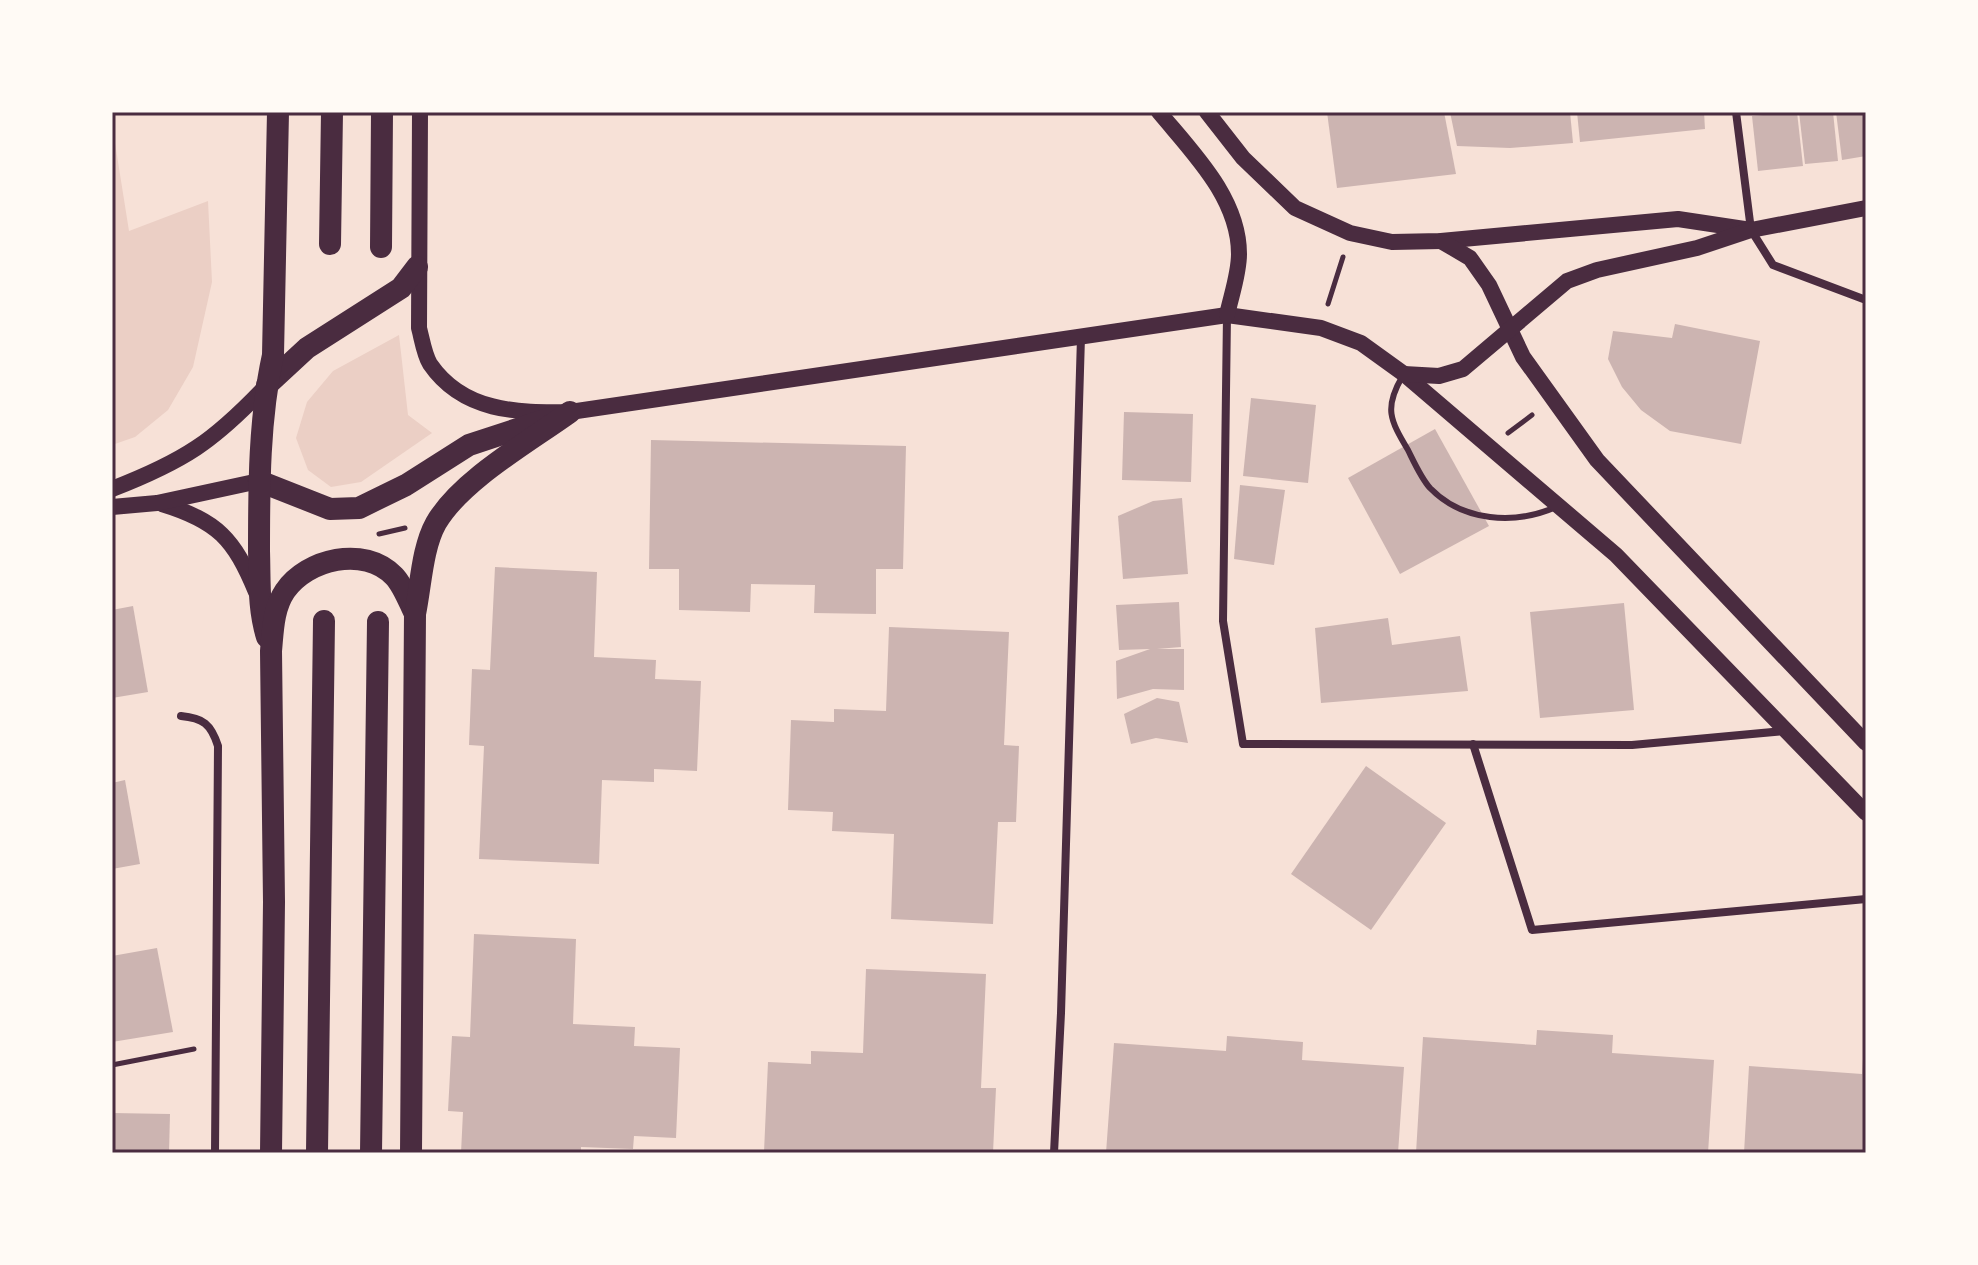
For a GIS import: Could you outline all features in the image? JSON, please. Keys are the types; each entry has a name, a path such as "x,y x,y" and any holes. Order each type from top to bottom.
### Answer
{"highway":[{"path":"271,651 259,598 259,481 266,386 273,355 278,112"},
{"path":"330,244 332,112"},
{"path":"381,247 382,112"},
{"path":"266,386 307,348 401,288 417,267"},
{"path":"259,481 330,509 359,508 406,485 469,445 570,412"},
{"path":"411,1153 415,614 437,522 464,491 570,412"},
{"path":"271,1153 274,902 271,651 275,612 286,590 310,567 338,560 364,559 380,565 396,577 415,614"},
{"path":"317,1153 324,621"},
{"path":"371,1153 378,622"}],"main road":[{"path":"420,112 419,328 428,362 453,390 510,413 570,412 1227,315 1321,328 1361,343 1404,374 1491,445 1616,555 1866,813"},
{"path":"1159,112 1201,162 1234,214 1239,255 1227,315"},
{"path":"1207,112 1243,158 1295,208 1350,233 1392,242 1441,241 1678,219 1751,230"},
{"path":"1404,374 1439,376 1463,369 1567,281 1751,230 1866,208"},
{"path":"1441,241 1470,258 1489,285 1509,331 1552,401 1597,460 1866,743"},
{"path":"112,489 160,470 202,447 266,386"},
{"path":"112,507 157,503 259,481"},
{"path":"157,503 202,518 220,530 242,559 259,598"}],"street":[{"path":"1736,112 1751,230 1773,265 1866,300"},
{"path":"1227,315 1223,621 1243,744 1632,745 1789,731"},
{"path":"1054,1153 1081,337"},
{"path":"181,716 202,718 212,729 218,746 215,1153"},
{"path":"1473,744 1532,930 1866,899"}],"lane":[{"path":"1404,374 1390,398 1395,427 1429,487 1463,511 1499,519 1536,516 1560,506"}],"path":[{"path":"1321,328 1350,233"},
{"path":"1491,445 1552,401"},
{"path":"112,1065 215,1045"}],"shaded area":[{"path":"112,124 129,231 208,201 212,282 193,367 168,410 135,437 112,445"},
{"path":"399,335 408,415 432,433 361,482 331,487 308,470 296,438 307,402 333,371"}],"building":[{"path":"1327,112 1444,112 1456,174 1337,188"},
{"path":"1450,112 1570,112 1573,143 1510,148 1457,146"},
{"path":"1577,112 1704,112 1705,129 1580,142"},
{"path":"1797,112 1803,166 1758,171 1752,116"},
{"path":"1799,112 1833,112 1838,161 1805,164"},
{"path":"1836,112 1866,112 1866,156 1842,160"},
{"path":"1675,324 1760,341 1741,444 1670,431 1641,410 1622,387 1608,359 1613,331 1672,338"},
{"path":"1251,398 1316,405 1308,483 1243,476"},
{"path":"1124,412 1193,414 1191,482 1122,480"},
{"path":"1435,429 1489,526 1400,574 1348,478"},
{"path":"651,440 906,446 903,569 876,569 876,614 814,613 815,585 751,584 750,612 679,610 679,569 649,569"},
{"path":"1240,485 1285,490 1274,565 1234,559"},
{"path":"1182,498 1188,574 1123,579 1118,516 1153,501"},
{"path":"495,567 597,572 594,657 656,660 655,679 701,681 697,771 654,769 654,782 602,780 599,864 479,859 484,746 469,745 472,669 490,670"},
{"path":"1179,602 1181,647 1157,649 1184,649 1184,690 1153,689 1117,699 1116,661 1150,649 1119,650 1116,605"},
{"path":"1624,603 1634,710 1540,718 1530,612"},
{"path":"133,606 148,692 112,698 112,610"},
{"path":"1388,618 1392,645 1460,636 1468,691 1321,703 1315,628"},
{"path":"889,627 1009,632 1004,745 1019,746 1016,822 998,822 993,924 891,919 894,834 832,831 833,812 788,810 791,720 834,722 834,709 886,711"},
{"path":"1157,698 1179,702 1188,743 1156,738 1131,744 1124,714"},
{"path":"1366,766 1446,823 1371,930 1291,874"},
{"path":"125,780 140,864 112,869 112,783"},
{"path":"474,934 576,939 573,1024 635,1027 634,1046 680,1048 676,1138 634,1136 633,1149 581,1147 581,1153 461,1153 463,1112 448,1111 452,1036 470,1037"},
{"path":"157,948 173,1032 112,1042 112,956"},
{"path":"866,969 986,974 981,1088 996,1088 993,1153 764,1152 768,1062 811,1064 811,1051 863,1053"},
{"path":"1537,1030 1613,1035 1612,1053 1714,1060 1708,1153 1416,1153 1423,1037 1536,1045"},
{"path":"1227,1036 1303,1042 1302,1060 1404,1067 1398,1153 1106,1153 1114,1043 1226,1051"},
{"path":"1863,1059 1866,1059 1866,1153 1744,1153 1749,1066 1862,1074"},
{"path":"112,1113 170,1114 169,1153 112,1153"}]}
